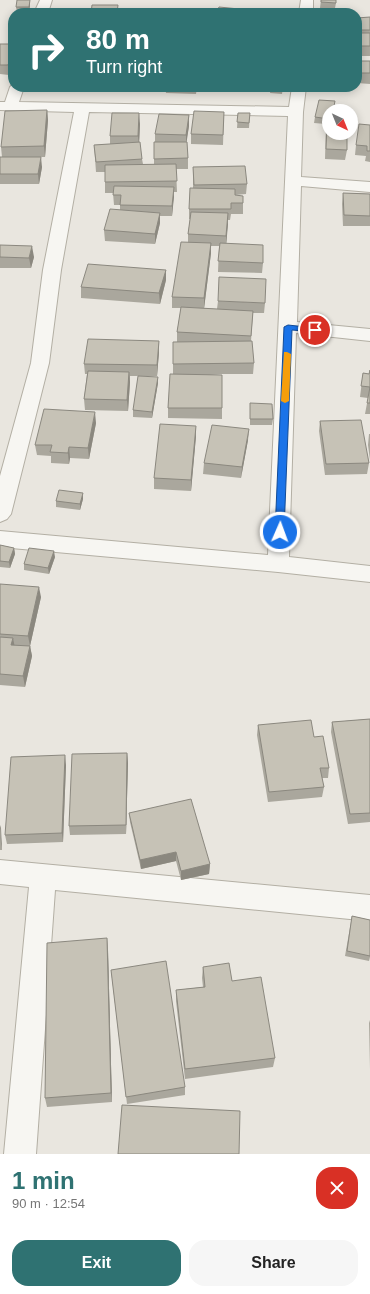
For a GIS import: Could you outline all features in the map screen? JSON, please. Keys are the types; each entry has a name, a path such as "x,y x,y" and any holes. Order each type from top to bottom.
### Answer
{"street":[{"path":"14,92 5,107 296,112"},
{"path":"278,564 296,112 298,92"},
{"path":"0,514 40,363 52,270 82,109"},
{"path":"294,181 370,187"},
{"path":"288,327 370,335"},
{"path":"0,539 278,564 370,574"},
{"path":"0,872 370,908"},
{"path":"20,1154 43,876"}],"building":[{"path":"17,0 30,0 29,7 16,7"},
{"path":"321,0 336,0 336,3 321,2"},
{"path":"92,5 118,5 118,8 92,8"},
{"path":"370,17 370,30 362,30 362,18"},
{"path":"362,33 370,33 370,46 362,46"},
{"path":"0,44 8,44 8,65 0,65"},
{"path":"362,61 370,61 370,73 362,73"},
{"path":"319,100 335,101 334,104 322,104 322,118 315,117"},
{"path":"47,110 44,146 1,147 5,111"},
{"path":"194,111 224,112 223,135 191,134"},
{"path":"112,113 139,113 138,136 110,136"},
{"path":"238,113 250,113 249,123 237,122"},
{"path":"159,114 189,115 186,135 155,134"},
{"path":"359,124 370,125 370,151 367,151 367,146 356,145 358,140"},
{"path":"326,140 347,140 347,150 326,149"},
{"path":"140,142 142,159 96,162 94,145"},
{"path":"154,142 187,142 188,158 154,159"},
{"path":"0,157 41,157 38,174 0,174"},
{"path":"176,164 177,181 105,182 105,165"},
{"path":"245,166 247,184 194,185 193,167"},
{"path":"114,186 174,187 172,206 120,205 121,195 113,195"},
{"path":"190,188 235,189 235,195 243,196 243,203 231,203 231,209 189,209"},
{"path":"343,193 370,194 370,216 344,215"},
{"path":"110,209 160,213 155,234 104,230"},
{"path":"191,212 228,213 226,236 188,234"},
{"path":"181,242 211,243 204,298 172,297"},
{"path":"220,243 263,245 263,263 218,261"},
{"path":"0,245 32,246 29,258 0,257"},
{"path":"88,264 166,270 159,293 81,287"},
{"path":"219,277 266,279 265,303 218,301"},
{"path":"181,307 253,311 251,336 177,332"},
{"path":"88,339 159,341 157,365 84,364"},
{"path":"252,341 254,363 173,364 173,342"},
{"path":"370,370 370,387 361,386 363,373 369,374"},
{"path":"88,371 129,372 127,400 84,399"},
{"path":"170,374 222,375 222,408 168,408"},
{"path":"138,376 158,377 152,412 133,410"},
{"path":"370,387 370,403 367,403"},
{"path":"250,403 272,404 273,419 250,419"},
{"path":"44,409 95,412 88,448 69,447 68,453 50,452 52,445 35,445"},
{"path":"361,420 369,463 326,464 320,421"},
{"path":"160,424 196,426 191,480 154,478"},
{"path":"212,425 249,429 242,467 204,463"},
{"path":"59,490 83,493 80,504 56,501"},
{"path":"0,545 14,548 9,562 0,561"},
{"path":"29,548 54,551 48,568 24,564"},
{"path":"0,584 39,587 28,636 0,634"},
{"path":"0,637 13,638 11,645 30,646 23,676 0,674"},
{"path":"370,719 370,813 350,814 332,722"},
{"path":"311,720 314,737 323,736 329,768 320,768 324,787 269,792 258,725"},
{"path":"127,753 126,825 69,826 72,754"},
{"path":"65,755 62,833 5,835 11,757"},
{"path":"191,799 210,864 181,871 176,852 140,860 129,813"},
{"path":"352,916 370,920 370,956 347,951"},
{"path":"107,938 111,1093 45,1098 47,943"},
{"path":"166,961 185,1087 126,1097 111,970"},
{"path":"229,963 232,981 261,977 275,1058 185,1069 176,990 205,987 203,967"},
{"path":"122,1105 240,1111 239,1154 118,1154"}],"slow traffic":[{"path":"285,401 287,354"}],"route":[{"path":"280,532 288,327 315,330"}]}
